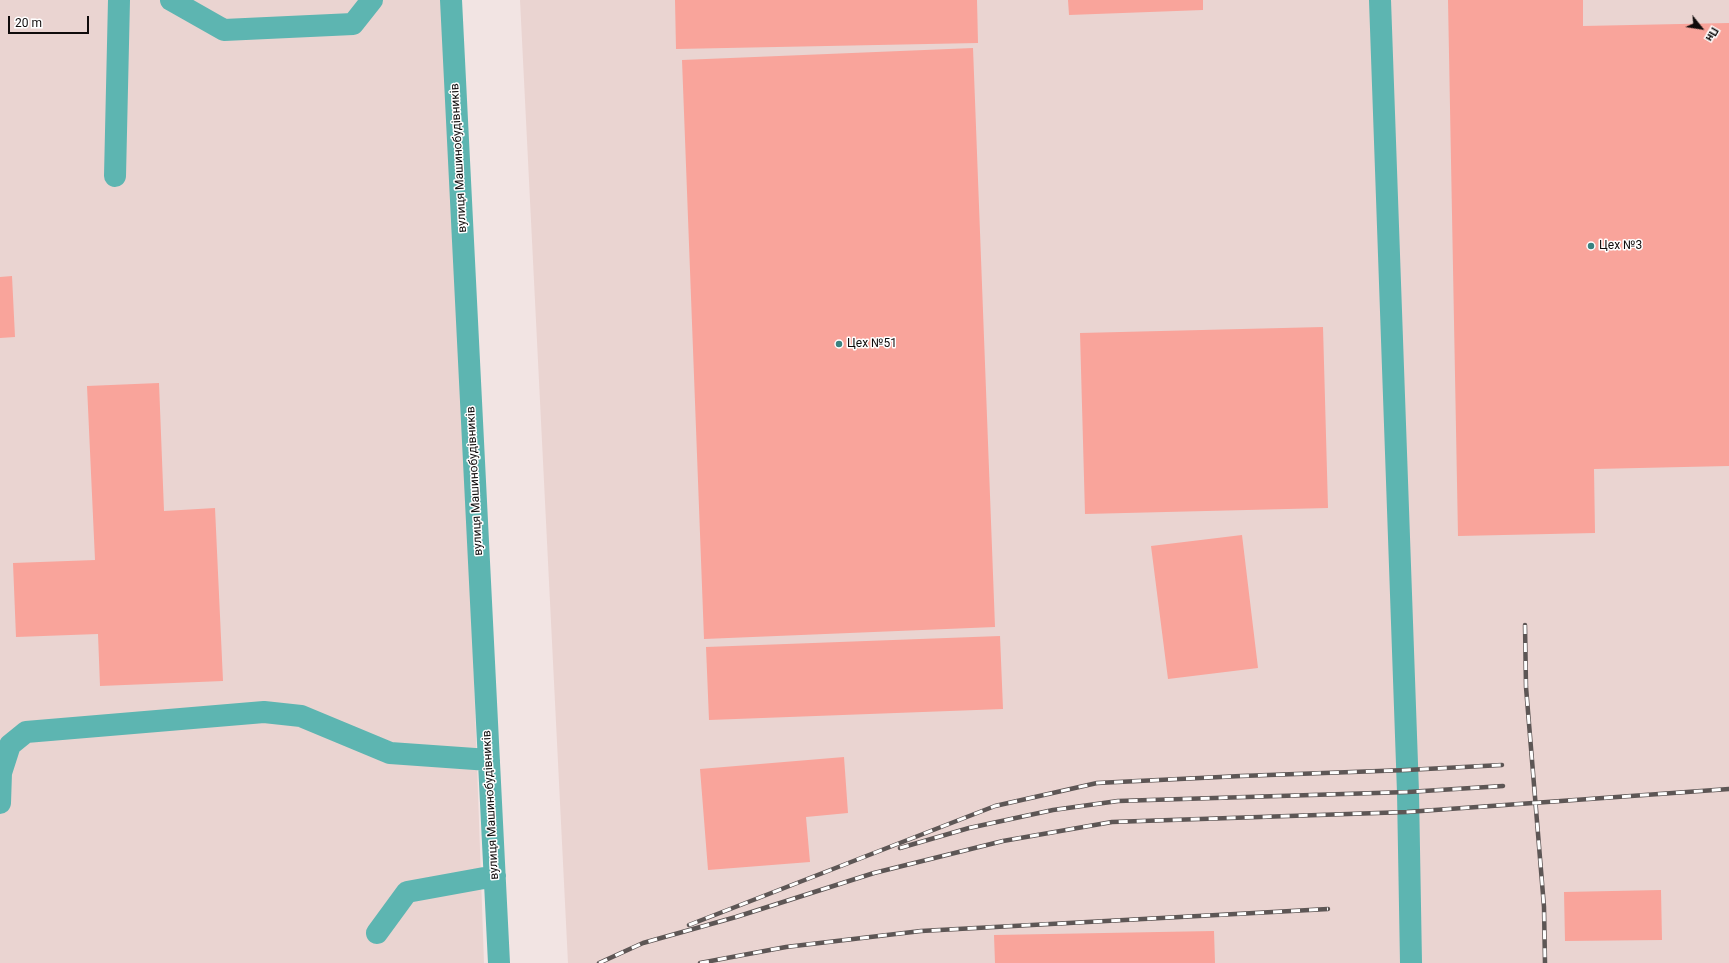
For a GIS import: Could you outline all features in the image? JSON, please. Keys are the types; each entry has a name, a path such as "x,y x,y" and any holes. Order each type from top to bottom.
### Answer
{"street":[{"path":"114,176 119,0"},
{"path":"171,0 224,30 353,24 372,0"},
{"name":"вулиця Машинобудівників","path":"451,0 499,963"},
{"path":"1380,0 1408,792 1412,963"},
{"path":"0,803 1,772 10,745 26,732 264,712 301,716 390,753 489,760"},
{"path":"376,933 407,892 495,876"}],"shaded area":[{"path":"0,0 450,0 484,963 0,963"},
{"path":"520,0 1729,0 1729,963 568,963"}],"building":[{"path":"675,0 977,0 978,43 676,49"},
{"path":"1068,0 1203,0 1203,10 1069,15"},
{"name":"Цех №3","path":"1448,0 1583,0 1583,26 1729,23 1729,466 1594,469 1595,533 1458,536"},
{"name":"Цех №51","path":"973,48 995,627 704,639 682,60"},
{"path":"12,276 15,337 0,338 0,277"},
{"path":"1323,327 1328,508 1085,514 1080,333"},
{"path":"159,383 164,511 215,508 223,681 100,686 98,634 16,637 13,563 95,560 87,386"},
{"path":"1242,535 1258,668 1168,679 1151,546"},
{"path":"1000,636 1003,709 709,720 706,647"},
{"path":"844,757 848,813 806,817 810,862 708,870 700,769"},
{"path":"1661,890 1662,940 1565,941 1564,892"},
{"path":"1214,931 1215,963 995,963 994,935"}],"railway":[{"path":"1525,625 1526,687 1544,907 1545,963"},
{"path":"689,925 995,806 1097,783 1502,765"},
{"path":"900,848 969,828 1053,810 1118,801 1408,792 1503,786"},
{"path":"599,963 643,943 736,917 874,873 1003,841 1112,822 1407,812 1729,789"},
{"path":"700,963 786,947 921,931 1328,909"}],"place":[{"name":"Цех №3","path":"1591,246"},
{"name":"Цех №51","path":"839,344"}]}
